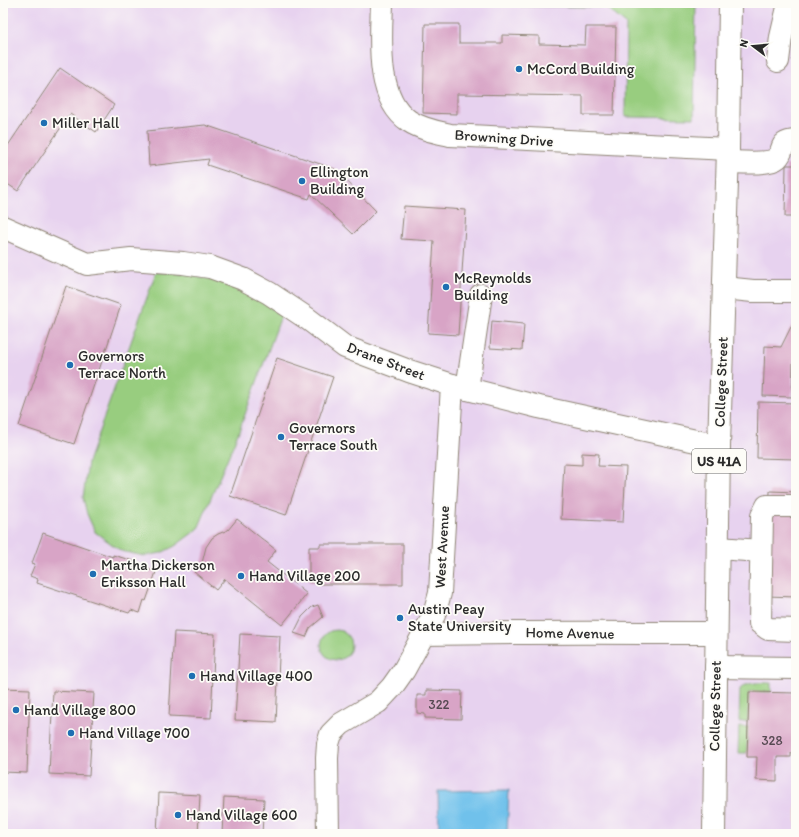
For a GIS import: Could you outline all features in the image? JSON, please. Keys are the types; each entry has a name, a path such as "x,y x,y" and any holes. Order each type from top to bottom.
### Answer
{"street":[{"name":"Browning Drive","path":"382,3 381,62 390,99 400,114 410,122 429,130 450,135 655,145 728,155 759,163 777,158 783,145 788,142 796,141"},
{"name":"College Street","path":"714,834 719,446 728,155 730,3"},
{"path":"778,61 782,31 789,3"},
{"name":"Drane Street","path":"3,227 87,264 131,260 183,263 210,267 243,279 269,293 308,318 345,347 409,371 459,387 539,407 719,446"},
{"path":"724,288 753,291 796,291"},
{"name":"West Avenue","path":"328,834 327,758 328,744 331,734 341,724 378,702 385,696 404,670 434,615 440,593 459,387 481,295"},
{"path":"796,506 767,506 762,516 760,623 768,629 796,630"},
{"path":"718,548 761,551"},
{"name":"Home Avenue","path":"423,634 509,632 573,634 716,633"},
{"path":"716,667 796,668"}],"shaded area":[{"name":"Austin Peay State University","path":"3,3 796,3 796,834 3,834"}],"green space":[{"path":"521,3 696,3 694,118 625,117 626,24 605,7 521,6"},
{"path":"156,272 183,273 227,283 264,302 281,316 239,431 198,529 175,546 161,553 144,556 121,551 95,532 87,514 83,498 88,462"},
{"path":"336,630 347,634 351,645 347,656 336,660 325,656 321,645 325,634"},
{"path":"771,683 771,692 749,692 748,721 739,722 740,689 743,686 750,684"},
{"path":"739,727 748,727 747,753 738,753"}],"water":[{"path":"509,790 507,834 439,834 438,791"}],"building":[{"name":"McCord Building","path":"425,24 459,24 459,43 502,43 502,35 539,36 539,44 585,45 586,27 616,27 614,115 583,115 583,96 460,94 457,94 457,114 423,113"},
{"name":"Miller Hall","path":"60,68 114,105 96,132 70,114 18,191 3,181 3,153"},
{"name":"Ellington Building","path":"205,125 335,169 376,211 353,234 311,194 309,199 207,165 209,159 149,166 147,131"},
{"path":"786,165 796,165 796,217 785,217"},
{"name":"McReynolds Building","path":"404,206 466,210 458,335 428,333 434,241 401,239"},
{"name":"Governors Terrace North","path":"66,286 121,305 74,444 19,426"},
{"path":"492,321 524,324 522,350 490,348"},
{"path":"794,321 796,322 796,357 793,362 792,397 763,396 765,346 781,347"},
{"name":"Governors Terrace South","path":"277,358 333,377 286,515 230,496"},
{"path":"758,402 796,403 796,459 757,458"},
{"path":"582,453 599,454 598,466 626,467 623,522 561,519 564,464 582,465"},
{"path":"770,491 796,492 796,597 767,596"},
{"name":"Hand Village 200","path":"237,519 276,550 267,562 307,594 282,625 225,579 216,590 194,572 202,563 206,547 212,538 228,530"},
{"name":"Martha Dickerson Eriksson Hall","path":"43,533 113,557 113,555 137,562 136,565 156,572 146,601 144,600 140,613 131,610 129,613 37,583 38,579 30,576 35,564 32,563"},
{"path":"320,544 403,544 403,584 320,584 320,582 309,582 309,547 320,547"},
{"path":"318,605 323,617 310,628 306,637 294,633 302,617 312,607"},
{"name":"Hand Village 400","path":"174,632 215,634 211,718 169,716"},
{"path":"240,634 280,636 276,722 235,720"},
{"name":"Hand Village 800","path":"3,688 30,689 27,773 3,772"},
{"path":"426,690 462,691 461,719 425,718 425,714 417,713 417,695 426,695"},
{"name":"Hand Village 700","path":"53,691 94,693 89,776 49,774"},
{"path":"749,692 796,693 796,753 791,753 791,757 777,757 777,781 756,780 757,757 747,757"},
{"name":"Hand Village 600","path":"159,793 200,795 198,834 157,834"},
{"path":"224,797 264,799 262,834 222,834"}],"place":[{"name":"McCord Building","path":"519,69"},
{"name":"Miller Hall","path":"44,123"},
{"name":"Ellington Building","path":"302,181"},
{"name":"McReynolds Building","path":"446,287"},
{"name":"Governors Terrace North","path":"70,365"},
{"name":"Governors Terrace South","path":"281,437"},
{"name":"Martha Dickerson Eriksson Hall","path":"93,574"},
{"name":"Hand Village 200","path":"241,576"},
{"name":"Austin Peay State University","path":"400,618"},
{"name":"Hand Village 400","path":"192,676"},
{"name":"Hand Village 800","path":"16,710"},
{"name":"Hand Village 700","path":"71,733"},
{"name":"Hand Village 600","path":"178,815"}]}
